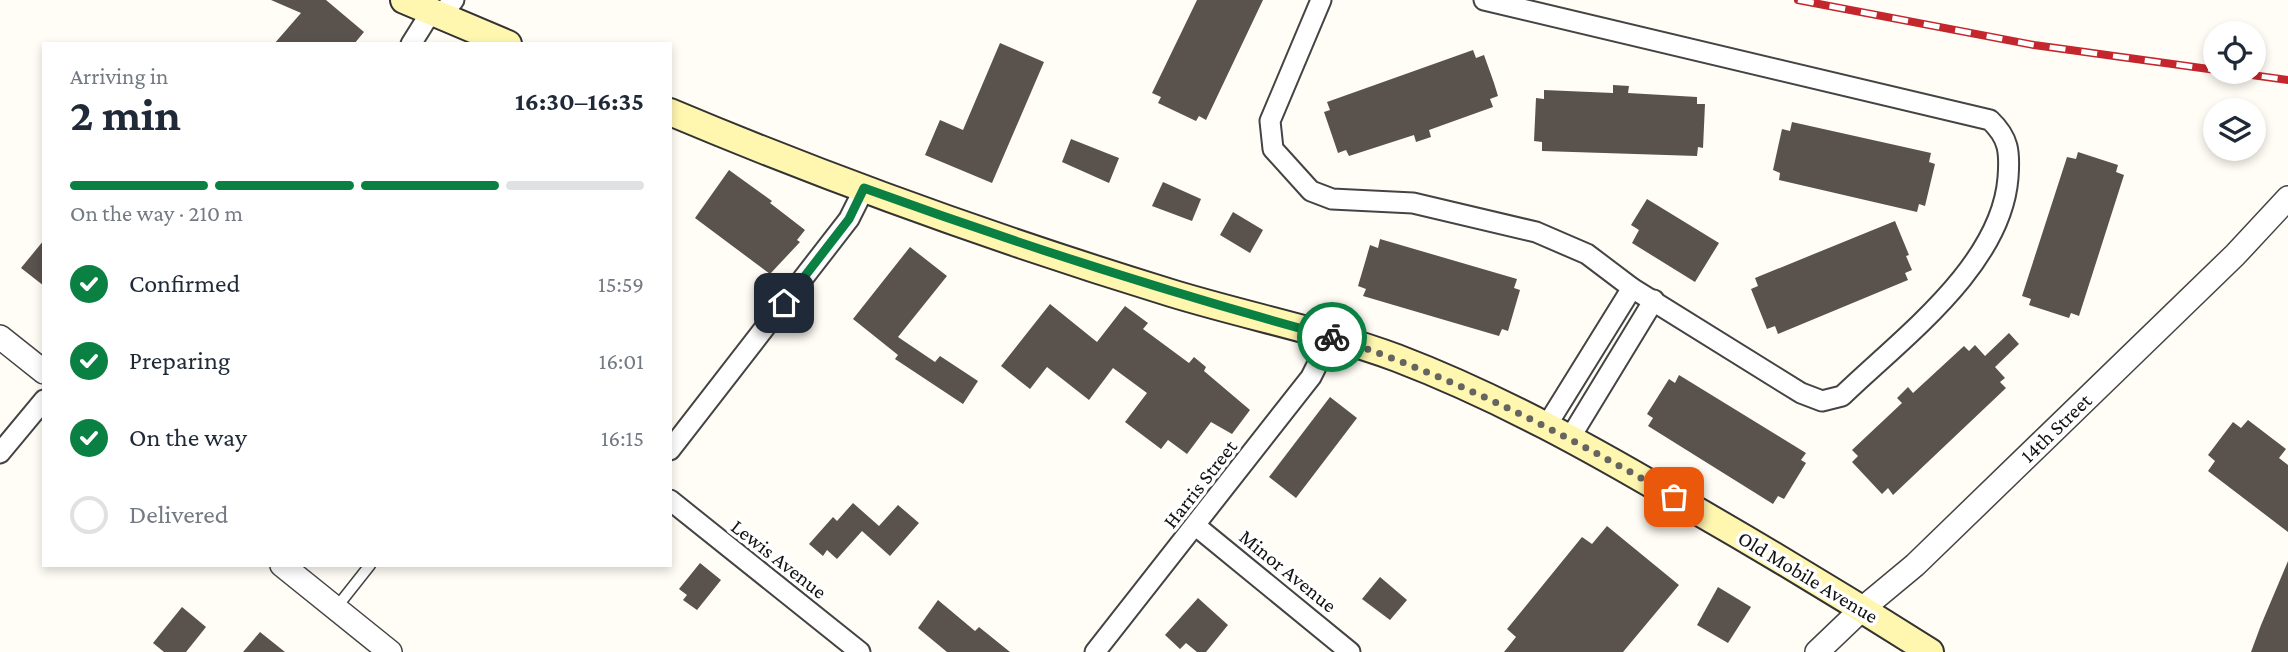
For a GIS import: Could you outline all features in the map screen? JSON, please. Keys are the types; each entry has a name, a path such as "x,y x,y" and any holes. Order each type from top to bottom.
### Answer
{"main road":[{"path":"404,0 442,9 504,42"},
{"name":"Old Mobile Avenue","path":"672,113 864,188 1161,290 1331,337 1444,377 1570,438 1862,609 1930,652"}],"street":[{"path":"1321,0 1270,121 1273,149 1311,191 1332,199 1413,203 1536,232 1587,254 1632,288 1801,393 1822,401 1842,396 1955,288 1989,239 2007,199 2010,154 2004,134 1990,120 1484,0"},
{"path":"413,42 442,9"},
{"path":"672,447 849,219 864,188"},
{"name":"14th Street","path":"1817,652 1914,565 2235,255 2288,198"},
{"path":"1547,425 1632,288"},
{"path":"1570,438 1654,300"},
{"path":"0,337 42,370"},
{"name":"Harris Street","path":"1095,652 1311,377 1331,337"},
{"path":"0,453 42,402"},
{"name":"Lewis Avenue","path":"672,502 860,652"},
{"name":"Minor Avenue","path":"1196,526 1350,652"},
{"path":"285,567 390,652"}],"lane":[{"path":"336,608 368,567"}],"building":[{"path":"271,0 326,0 364,32 356,42 276,42 301,13"},
{"path":"1197,0 1263,0 1206,120 1199,116 1196,121 1158,103 1161,97 1152,93"},
{"path":"1000,43 1044,62 992,183 925,155 940,120 963,130"},
{"path":"1473,50 1476,58 1484,55 1494,83 1498,96 1490,99 1493,107 1429,130 1431,137 1416,142 1414,135 1349,156 1346,150 1338,153 1324,112 1330,110 1327,102"},
{"path":"1613,85 1629,86 1628,93 1697,97 1697,104 1705,104 1703,148 1698,147 1697,156 1542,151 1542,142 1534,141 1536,98 1544,99 1544,90 1613,93"},
{"path":"1792,122 1931,153 1929,162 1935,164 1925,206 1919,204 1917,212 1779,180 1780,173 1773,170 1782,129 1790,131"},
{"path":"1071,139 1119,158 1109,183 1062,162"},
{"path":"2078,152 2118,165 2116,172 2124,175 2079,316 2071,313 2069,318 2029,305 2031,299 2022,296 2067,157 2076,159"},
{"path":"729,170 772,201 770,203 805,230 797,240 800,242 770,274 695,218"},
{"path":"1163,182 1201,199 1192,221 1152,206"},
{"path":"1647,199 1719,243 1695,282 1632,243 1639,230 1631,225"},
{"path":"1233,212 1263,230 1250,253 1220,235"},
{"path":"1895,221 1909,255 1906,256 1912,270 1905,273 1908,280 1778,334 1775,326 1767,329 1751,289 1758,286 1755,278"},
{"path":"1380,239 1517,279 1514,288 1520,290 1508,331 1502,329 1499,336 1363,296 1366,289 1358,286 1370,245 1378,248"},
{"path":"42,242 42,284 21,268"},
{"path":"910,247 947,276 898,337 935,362 940,356 978,381 963,404 895,359 898,355 853,319"},
{"path":"1050,304 1097,342 1125,306 1148,323 1143,329 1189,363 1194,357 1206,367 1204,371 1250,410 1232,434 1211,422 1187,454 1168,440 1161,449 1125,422 1147,393 1113,368 1089,400 1047,367 1030,389 1001,366"},
{"path":"2009,333 2019,344 1995,367 2005,378 2000,382 2006,388 1893,495 1888,488 1882,494 1852,462 1858,456 1852,450 1902,403 1897,398 1908,387 1913,393 1964,346 1969,351 1975,345 1985,356"},
{"path":"1679,375 1806,453 1801,460 1806,463 1784,499 1778,496 1773,504 1648,426 1653,418 1647,414 1669,379 1675,383"},
{"path":"1330,397 1357,418 1296,498 1269,477"},
{"path":"2248,420 2286,449 2279,458 2288,465 2288,532 2208,471 2215,461 2208,455 2233,422 2241,428"},
{"path":"853,503 879,526 898,505 919,523 890,556 862,531 837,559 827,550 823,556 809,544 833,517 837,521"},
{"path":"1607,526 1679,585 1623,652 1504,652 1516,637 1507,629 1582,537 1592,544"},
{"path":"2288,561 2288,652 2251,652 2261,625"},
{"path":"700,563 721,580 697,610 683,600 687,595 679,589"},
{"path":"1380,577 1407,600 1390,620 1362,599"},
{"path":"1718,587 1751,607 1728,643 1697,625"},
{"path":"1198,598 1228,625 1206,652 1197,652 1186,643 1180,649 1165,635"},
{"path":"938,600 975,631 979,627 1010,652 947,652 918,628"},
{"path":"182,607 206,627 186,652 164,652 153,643"},
{"path":"260,632 285,652 243,652"}],"railway":[{"path":"1798,0 2034,45 2203,68"},
{"path":"2266,77 2288,80"}],"way so far":[{"path":"1332,337 1395,358 1488,396 1603,455 1674,497"}],"route":[{"path":"784,303 849,219 864,188 995,236 1174,294 1332,337"}]}
